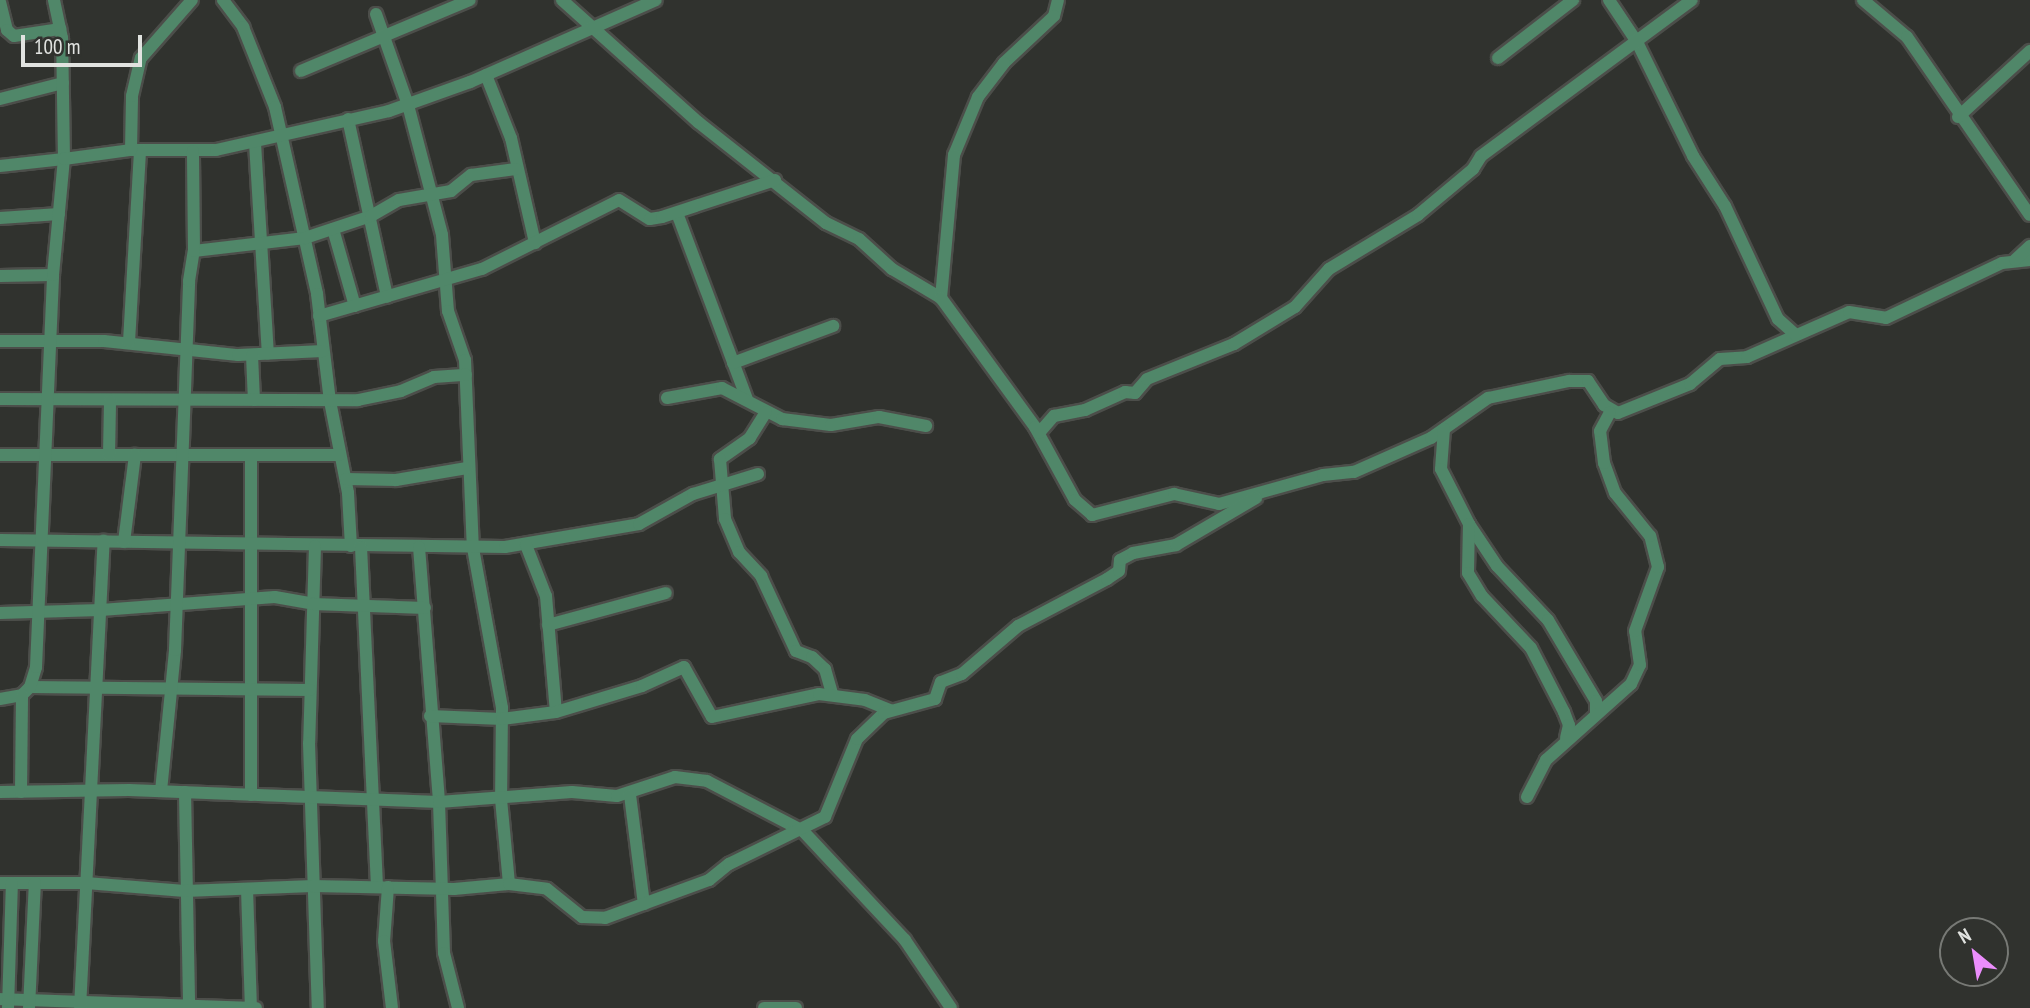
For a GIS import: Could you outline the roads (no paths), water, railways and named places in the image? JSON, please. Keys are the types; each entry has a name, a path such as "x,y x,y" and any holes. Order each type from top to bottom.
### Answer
{"street":[{"path":"21,792 26,691 41,613 53,275 64,159 60,29 54,0"},
{"path":"129,342 136,150 132,96 141,58 192,0"},
{"path":"223,0 255,53 275,107 305,238 319,316 330,401 346,479 364,607 384,941 392,1008"},
{"path":"301,71 470,0"},
{"path":"562,0 698,122 775,180 826,223 859,239 892,270 941,298 1039,433 1075,500 1092,515 1174,494 1219,504 1260,496 1323,475 1371,466 1401,447 1444,429 1488,398 1581,379 1593,385 1611,412"},
{"path":"0,166 136,150 193,151 280,138 408,105 486,75 591,26 656,0"},
{"path":"941,298 954,155 978,97 1004,63 1054,16 1058,0"},
{"path":"1497,58 1573,0"},
{"path":"1609,0 1637,42 1673,120 1725,206 1779,319 1796,335"},
{"path":"1039,433 1054,415 1085,410 1125,392 1135,393 1147,379 1234,344 1295,307 1329,269 1418,215 1473,169 1481,156 1692,0"},
{"path":"1863,0 1907,37 1958,117 2030,215"},
{"path":"0,2 7,30 14,36 60,29"},
{"path":"376,14 408,105 442,235 448,311 461,343 466,375 467,468 473,548 502,719 501,799 509,884"},
{"path":"1958,117 2030,51"},
{"path":"486,75 511,138 535,243"},
{"path":"0,99 63,83"},
{"path":"348,119 387,297"},
{"path":"255,143 268,354"},
{"path":"161,791 168,689 175,650 187,347 194,251 193,151"},
{"path":"194,251 305,238 370,216 399,200 429,191 451,191 471,175 516,169"},
{"path":"319,316 482,269 619,200 650,219 677,213 775,180"},
{"path":"677,213 747,399"},
{"path":"0,218 59,214"},
{"path":"333,229 355,306"},
{"path":"1527,797 1546,760 1566,738 1631,684 1640,665 1635,631 1658,567 1650,536 1615,493 1604,463 1600,431 1611,412 1690,384 1720,359 1748,357 1796,335 1819,329 1849,312 1886,318 1901,313 2015,260 2030,246"},
{"path":"2015,260 2030,260"},
{"path":"0,276 53,275"},
{"path":"733,363 833,327"},
{"path":"0,341 129,342 252,355 323,351"},
{"path":"252,355 254,400"},
{"path":"0,399 330,401 387,394 434,377 466,375"},
{"path":"667,398 722,388 747,399 766,412 816,425 879,417 926,426"},
{"path":"109,456 110,401"},
{"path":"766,412 750,438 722,455 725,519 739,552 761,576 796,651 812,657 825,669 832,694"},
{"path":"1444,429 1441,469 1469,524 1497,566 1548,620 1595,701 1596,713"},
{"path":"124,542 135,455"},
{"path":"0,456 339,455"},
{"path":"251,456 251,795"},
{"path":"346,479 396,480 467,468"},
{"path":"0,540 356,547 473,548 526,545 639,524 692,494 758,474"},
{"path":"247,889 252,1008 6,1002 6,883 86,883 185,891 313,886 442,889 509,884 547,889 582,917 593,920 709,880 751,852 803,831 825,817 835,801 857,739 890,710 936,699 944,680 962,674 1018,626 1107,579 1133,553 1176,545 1260,496"},
{"path":"1469,524 1468,573 1482,596 1531,648 1564,712 1569,725 1566,738"},
{"path":"80,1004 90,791 99,690 104,541"},
{"path":"526,545 546,596 556,712"},
{"path":"315,546 310,690 318,1008"},
{"path":"419,547 430,716 439,802 444,953 458,1008"},
{"path":"548,625 666,593"},
{"path":"0,613 101,610 292,598 313,604 425,608"},
{"path":"430,716 502,719 556,712 642,686 684,667 712,717 832,694 890,710"},
{"path":"0,699 26,691 310,690"},
{"path":"0,793 161,791 374,797 439,802 572,792 630,795 675,778 707,780 803,831 905,940 951,1008"},
{"path":"185,792 189,1006"},
{"path":"630,795 644,904"},
{"path":"29,1004 35,883"},
{"path":"764,1008 796,1008"}]}
